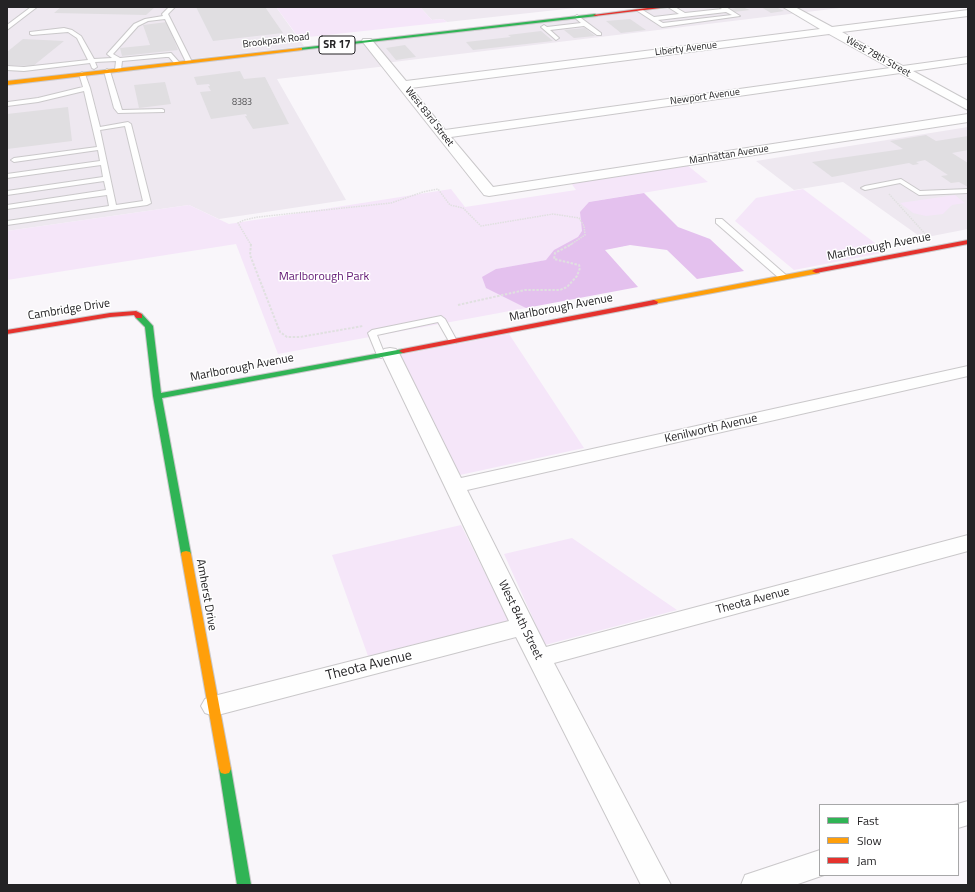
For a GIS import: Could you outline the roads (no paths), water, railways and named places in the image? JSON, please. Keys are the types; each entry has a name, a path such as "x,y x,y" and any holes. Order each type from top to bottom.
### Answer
{"street":[{"name":"Brookpark Road","path":"7,82 667,7"},
{"name":"West 78th Street","path":"788,7 968,106"},
{"name":"Liberty Avenue","path":"404,85 968,13"},
{"name":"West 83rd Street","path":"367,42 404,85 489,192"},
{"name":"Newport Avenue","path":"442,134 968,60"},
{"name":"Manhattan Avenue","path":"489,192 968,118"},
{"name":"Marlborough Avenue","path":"157,396 386,354 968,242"},
{"name":"Cambridge Drive","path":"7,332 110,315 136,314"},
{"name":"Amherst Drive","path":"136,314 149,326 157,396 214,706 244,885"},
{"name":"West 84th Street","path":"386,354 454,486 539,658 656,885"},
{"name":"Kenilworth Avenue","path":"454,486 968,371"},
{"name":"Theota Avenue","path":"539,658 968,543"},
{"name":"Theota Avenue","path":"214,706 523,626"},
{"path":"756,885 819,863"}],"lane":[{"path":"7,28 34,7"},
{"path":"172,7 165,14 189,62"},
{"path":"671,7 684,15"},
{"path":"639,10 652,19 662,25 737,16 724,8 652,19"},
{"path":"118,59 110,54 136,25 147,20 166,17"},
{"path":"577,17 598,34"},
{"path":"538,22 556,38"},
{"path":"546,29 586,24"},
{"path":"32,33 64,30 70,31 80,37 96,72"},
{"path":"7,68 24,69 92,61 166,55 171,55 177,63"},
{"path":"118,59 118,70"},
{"path":"107,71 116,108 120,112 162,111"},
{"path":"82,74 97,129 113,208"},
{"path":"8,104 38,100 87,88"},
{"path":"7,223 147,203 128,124 97,129"},
{"path":"14,160 101,148"},
{"path":"7,176 104,163"},
{"path":"7,193 107,179"},
{"path":"865,188 901,181 919,193 968,191"},
{"path":"7,207 110,192"},
{"path":"719,221 783,277"},
{"path":"386,354 372,333 441,319 453,341"}],"park label":[{"name":"Marlborough Park","path":"324,277"}]}
